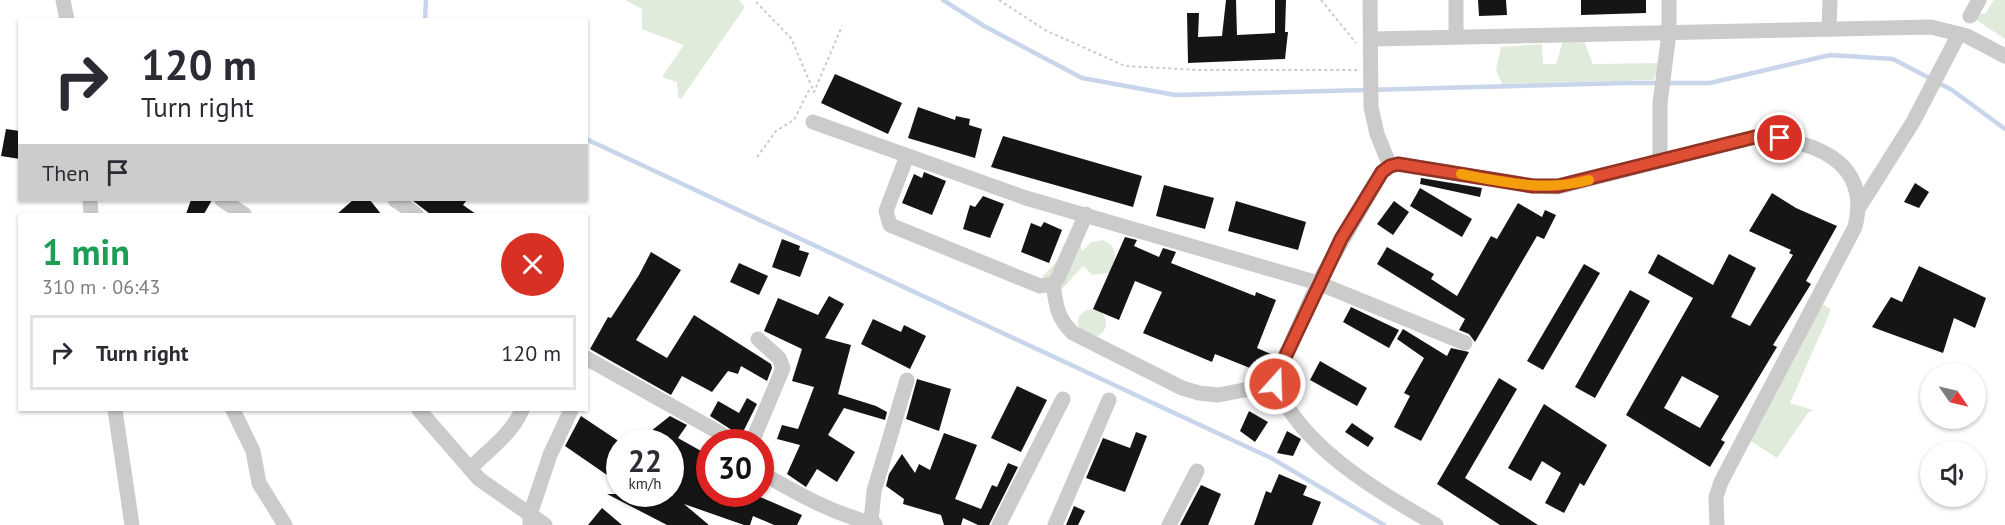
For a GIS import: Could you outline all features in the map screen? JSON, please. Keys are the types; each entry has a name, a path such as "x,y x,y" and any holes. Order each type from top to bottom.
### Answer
{"street":[{"path":"63,0 67,18"},
{"path":"1370,0 1371,107 1377,134 1390,166"},
{"path":"1456,0 1456,38"},
{"path":"1660,160 1660,103 1669,33 1669,0"},
{"path":"1829,29 1830,0"},
{"path":"1970,15 1979,0"},
{"path":"1371,39 1931,27 1959,34 2005,56"},
{"path":"1718,525 1716,497 1721,482 1855,227 1860,206 1913,122 1959,34"},
{"path":"813,122 1026,198 1318,283 1465,343"},
{"path":"1436,525 1404,506 1334,457 1300,423 1275,384 1279,370 1318,283 1382,172 1398,164 1533,186 1558,186 1755,137 1780,138 1810,145 1845,167 1855,183 1860,206"},
{"path":"907,156 886,211 890,225 1040,286 1053,284 1058,278 1086,214"},
{"path":"224,201 242,213"},
{"path":"396,201 414,213"},
{"path":"1053,284 1056,312 1063,324 1073,333 1182,388 1218,395 1275,384"},
{"path":"757,429 783,368 779,358 758,339"},
{"path":"588,365 712,429"},
{"path":"875,524 871,521 874,491 907,380"},
{"path":"999,525 1063,399"},
{"path":"1055,525 1109,400"},
{"path":"115,411 132,525"},
{"path":"233,411 253,451 259,483 285,525"},
{"path":"420,411 486,485 530,520 545,525"},
{"path":"470,469 490,448 509,434 521,411"},
{"path":"530,520 550,455 571,411"},
{"path":"1169,525 1197,471"},
{"path":"774,480 811,501 852,519 875,524"}],"path":[{"path":"999,0 1045,30 1125,66 1199,70 1372,68"},
{"path":"1321,0 1372,68"},
{"path":"756,2 791,38 814,92 843,26"},
{"path":"758,158 776,131 794,120 810,88"}],"green space":[{"path":"625,0 739,0 745,7 681,99 678,97 677,82 662,77 684,45 642,29 642,9"},
{"path":"1994,0 2005,0 2005,39 1975,19 1977,12 1985,14"},
{"path":"1563,41 1584,41 1593,64 1662,63 1653,80 1502,84 1496,70 1501,47 1542,44 1543,64 1556,64"},
{"path":"1103,240 1112,247 1115,254 1109,273 1093,275 1083,266 1061,290 1044,291 1043,276 1056,262 1064,244 1080,241 1082,251 1091,242"},
{"path":"1820,302 1831,310 1790,403 1813,410 1808,413 1777,458 1749,440"},
{"path":"1092,309 1102,313 1106,323 1102,333 1092,337 1082,333 1078,323 1082,313"}],"building":[{"path":"1226,0 1236,0 1237,35 1275,33 1275,0 1286,0 1285,32 1288,32 1285,59 1188,63 1187,13 1199,13 1198,37 1222,36"},
{"path":"1478,0 1506,0 1507,15 1479,16"},
{"path":"1581,0 1646,0 1646,13 1581,15"},
{"path":"835,74 902,103 888,134 821,103"},
{"path":"918,107 955,120 956,116 970,119 969,125 982,129 975,158 908,138"},
{"path":"6,129 18,131 18,159 1,156"},
{"path":"1003,136 1142,176 1133,207 991,167"},
{"path":"924,172 946,181 932,215 902,203 914,174 922,178"},
{"path":"1421,178 1482,188 1480,197 1420,184"},
{"path":"1915,183 1929,192 1919,208 1904,202"},
{"path":"1164,185 1214,198 1205,229 1156,216"},
{"path":"1420,188 1472,219 1462,237 1410,206"},
{"path":"1772,193 1796,208 1837,226 1806,281 1811,284 1773,345 1777,347 1721,440 1725,442 1710,467 1626,415 1693,298 1648,273 1658,254 1713,285 1729,254 1756,268 1731,317 1750,326 1793,255 1789,253 1791,250 1749,231","holes":["1682,376 1719,396 1700,428 1664,408"]},
{"path":"983,196 1004,204 990,238 963,229 970,205 975,207"},
{"path":"191,201 211,201 205,213 186,213"},
{"path":"352,201 371,201 380,213 338,213"},
{"path":"413,201 466,201 463,205 475,213 429,213"},
{"path":"1236,201 1306,222 1298,250 1228,231"},
{"path":"1394,201 1409,212 1393,235 1377,224"},
{"path":"1518,203 1542,217 1545,210 1556,215 1544,239 1537,236 1475,342 1469,334 1459,330 1465,319 1377,264 1387,247 1434,274 1431,279 1457,296 1491,236 1497,239"},
{"path":"1044,222 1062,230 1049,263 1021,252 1031,223 1041,227"},
{"path":"1125,237 1137,240 1134,246 1159,257 1163,248 1176,252 1171,263 1255,296 1256,292 1276,300 1257,348 1273,355 1265,374 1215,354 1212,362 1143,333 1162,292 1135,281 1119,320 1093,309"},
{"path":"782,239 800,246 799,250 809,253 800,277 772,267"},
{"path":"651,252 681,270 636,340 667,358 694,315 771,364 772,368 767,381 741,366 738,374 728,371 712,392 682,376 671,395 590,349 608,317 611,318 639,275"},
{"path":"739,263 768,276 759,295 730,282"},
{"path":"1584,264 1600,273 1543,370 1527,361"},
{"path":"1919,266 1986,298 1975,328 1954,318 1943,353 1872,327 1891,297 1902,302"},
{"path":"1630,290 1650,301 1595,398 1575,387"},
{"path":"829,296 844,304 825,338 851,345 838,394 876,406 887,412 885,420 844,408 828,435 855,452 837,482 817,469 806,487 787,474 800,445 777,439 782,425 798,429 814,387 792,381 802,349 764,331 778,298 818,315"},
{"path":"1351,307 1399,330 1389,348 1343,322"},
{"path":"873,319 901,332 904,325 926,336 910,369 861,344"},
{"path":"1403,329 1447,356 1451,348 1469,352 1421,441 1394,427 1410,396 1404,393 1424,358 1397,339"},
{"path":"1320,361 1367,388 1357,406 1310,380"},
{"path":"1499,378 1517,389 1465,478 1538,525 1500,525 1437,484"},
{"path":"917,379 951,389 939,431 906,419"},
{"path":"1017,386 1047,400 1021,452 991,438"},
{"path":"747,398 757,404 744,429 730,429 710,416 718,401 739,413"},
{"path":"1544,404 1607,445 1584,486 1580,483 1564,513 1545,503 1561,473 1542,461 1531,481 1508,468"},
{"path":"1249,411 1268,422 1255,442 1240,431"},
{"path":"581,416 606,433 606,474 565,446"},
{"path":"670,416 687,425 684,429 654,429"},
{"path":"1352,423 1374,438 1368,447 1345,432"},
{"path":"1287,431 1301,439 1293,456 1277,453"},
{"path":"1136,432 1147,436 1125,492 1086,478 1103,438 1130,448"},
{"path":"944,433 977,445 955,499 981,509 992,485 997,487 1008,463 1018,467 989,525 978,525 963,518 961,525 944,525 941,515 903,504 904,499 886,486 889,474 902,454 915,473 919,464 930,470"},
{"path":"684,441 696,448 696,507 774,507 774,503 802,515 797,525 774,525 753,516 750,525 744,525 684,504"},
{"path":"1279,474 1307,486 1303,495 1321,502 1312,525 1254,525 1266,491 1271,493"},
{"path":"1201,485 1221,494 1208,525 1180,525"},
{"path":"684,504 709,525 667,525 632,507 684,507"},
{"path":"1074,506 1085,511 1078,525 1066,525"},
{"path":"602,508 622,525 588,525"}],"waterway":[{"path":"425,18 426,0"},
{"path":"943,0 984,26 1082,78 1175,95 1625,83 1710,83 1830,55 1893,59 1952,90 2005,129"},
{"path":"588,140 1271,458 1384,525"}],"slow traffic":[{"path":"1461,174 1533,186 1558,186 1589,180"}],"route":[{"path":"1275,384 1279,370 1318,283 1341,239 1382,172 1390,166 1398,164 1533,186 1558,186 1580,183 1660,160 1755,137 1780,138"}]}
